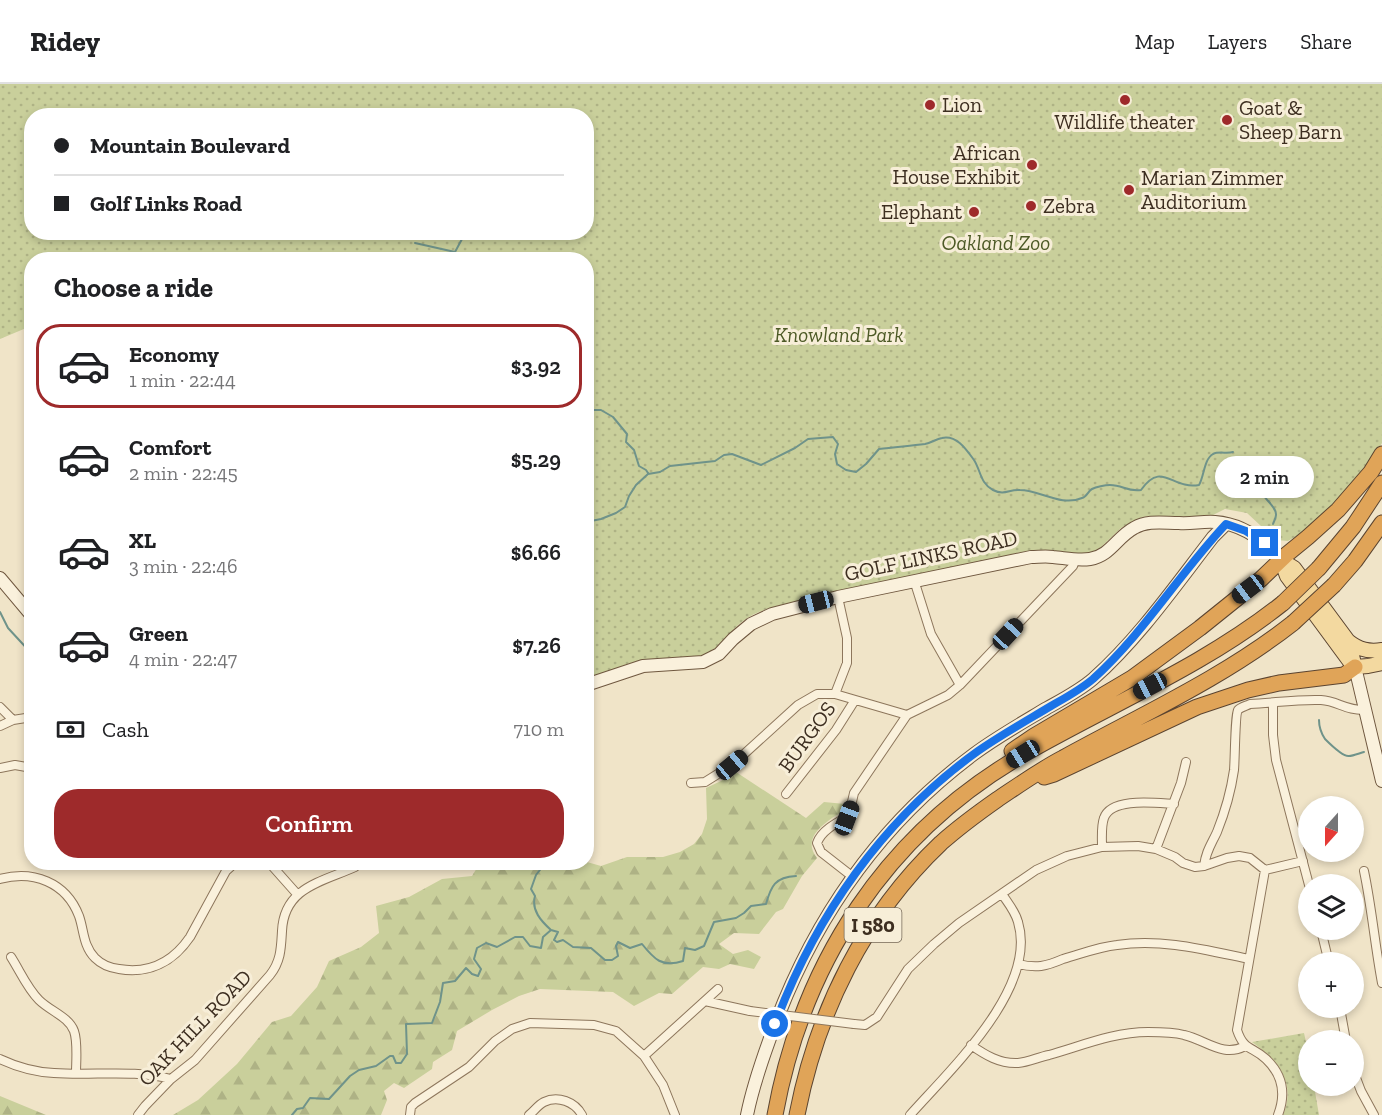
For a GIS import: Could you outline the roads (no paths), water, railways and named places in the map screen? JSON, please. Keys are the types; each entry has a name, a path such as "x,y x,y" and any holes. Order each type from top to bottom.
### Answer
{"highway":[{"path":"947,808 1021,744 1111,692 1261,579 1338,510 1371,472 1382,454"},
{"name":"I 580","path":"775,1115 780,1085 798,1024 826,960 879,878 916,836 947,808 1023,754 1214,651 1260,621 1319,568 1353,527 1382,483"},
{"name":"I 580","path":"797,1115 809,1060 831,1000 861,943 879,916 939,844 962,824 1060,759 1225,671 1256,651 1293,623 1334,585 1355,561 1382,523"},
{"path":"1021,783 1054,774 1197,707 1248,690 1279,683 1344,675 1355,667"}],"main road":[{"name":"GOLF LINKS ROAD","path":"1281,560 1294,568 1348,641 1355,667"},
{"name":"GOLF LINKS ROAD","path":"1281,560 1287,576 1355,667"},
{"path":"1348,641 1365,651 1382,650"},
{"path":"1355,667 1368,658 1382,655"},
{"path":"1355,667 1382,663"}],"street":[{"name":"GOLF LINKS ROAD","path":"594,682 643,666 703,662 719,654 751,624 772,614 838,597 1030,557 1050,556 1088,560 1108,551 1127,532 1140,524 1216,522 1226,524 1256,536 1281,560"},
{"path":"747,1115 761,1064 792,981 822,924 874,848 942,779 993,741 1080,689 1101,672 1143,627 1226,524"},
{"path":"853,877 821,852 818,840 830,828 847,818 854,793 907,715 948,695 960,685 1073,566 1076,559"},
{"path":"0,578 24,606"},
{"path":"914,580 931,634 960,685"},
{"path":"835,694 847,663 847,638 838,597"},
{"name":"GOLF LINKS ROAD","path":"1355,667 1382,781"},
{"path":"692,783 705,782 732,765 798,705 817,694 835,694 907,715"},
{"name":"BURGOS","path":"786,794 836,730 855,700"},
{"path":"1204,866 1205,854 1216,834 1228,800 1234,769 1237,711 1250,704 1323,700 1353,710 1366,710"},
{"path":"1273,703 1276,760 1298,842"},
{"path":"0,707 13,720"},
{"path":"0,726 24,718"},
{"path":"1156,849 1174,804 1186,762"},
{"path":"0,768 15,765 24,767"},
{"path":"1102,847 1104,818 1115,807 1141,802 1174,804"},
{"path":"705,1001 750,1011 865,1025 877,1017 908,969 959,923 1036,870 1067,856 1102,847 1138,846 1156,849 1195,867 1239,856 1250,858 1265,870"},
{"path":"1265,870 1299,862"},
{"path":"0,879 28,875 42,878 54,885 74,906 80,918 84,938 94,958 115,969 131,971 145,970 160,965 183,948 228,870"},
{"path":"276,870 297,894 344,870"},
{"path":"1265,870 1237,1030 1245,1046 1268,1060 1277,1072 1283,1088 1283,1103 1278,1115"},
{"path":"1364,872 1374,920 1382,983"},
{"name":"OAK HILL ROAD","path":"138,1115 171,1079 195,1060 275,968 282,951 283,920 286,910 297,894"},
{"path":"910,1115 988,1025 1012,982 1021,946 1018,921 1002,894"},
{"path":"1018,964 1029,967 1042,966 1092,950 1141,943 1182,946 1249,959"},
{"path":"11,957 31,991 74,1029 76,1073"},
{"path":"644,1056 718,989"},
{"path":"410,1115 411,1107 469,1067 495,1041 512,1029 530,1023 594,1025 616,1031 644,1056 663,1084 675,1115"},
{"path":"971,1045 1001,1062 1018,1063 1106,1039 1148,1032 1185,1035 1228,1050 1238,1050 1245,1046"},
{"path":"0,1059 32,1070 53,1073 147,1074 171,1079"},
{"path":"1364,1096 1374,1115"},
{"path":"529,1115 545,1101 561,1100 578,1108 582,1115"}],"waterway":[{"path":"455,252 461,240"},
{"path":"415,243 455,252"},
{"path":"594,410 601,410 613,417 627,434 626,442 634,450 639,466 648,473"},
{"path":"594,520 616,513 625,507 636,485 648,474 660,472 670,466 715,461 724,455 732,454 761,465 808,439 833,437 838,444 835,454 837,464 846,470 856,472 879,449 925,444 942,438 952,439 968,452 983,480 993,490 1028,491 1066,501 1084,497 1092,489 1106,485 1141,490 1148,481 1155,477 1168,478 1182,484 1199,485 1210,456 1215,453 1233,452"},
{"path":"1260,460 1268,466 1261,477 1260,485 1261,491 1275,511 1273,524"},
{"path":"0,612 8,628 24,645"},
{"path":"1319,720 1320,730 1325,739 1340,752 1346,756 1364,752"},
{"path":"540,870 531,889 535,896 534,906 538,915 551,930"},
{"path":"292,1115 297,1109 303,1108 310,1098 329,1099 350,1076 359,1070 376,1066 390,1056 393,1056 396,1063 401,1063 407,1054 406,1024 432,1023 440,1002 443,983 455,981 466,968 478,976 481,969 474,959 477,948 486,943 497,947 515,937 523,937 530,946 541,948 543,937 551,930 558,932 554,940 557,942 563,940 573,947 591,948 605,960 612,960 618,956 616,946 618,942 630,948 642,944 659,961 676,963 683,961 685,948 695,950 704,946 714,922 736,918 751,906 766,904 775,884 783,878 796,876"}],"place":[{"name":"Wildlife theater","path":"1125,100"},
{"name":"Lion","path":"930,105"},
{"name":"Goat & Sheep Barn","path":"1227,120"},
{"name":"African House Exhibit","path":"1032,165"},
{"name":"Marian Zimmer Auditorium","path":"1129,190"},
{"name":"Zebra","path":"1031,206"},
{"name":"Elephant","path":"974,212"}],"park label":[{"name":"Oakland Zoo","path":"996,243"},
{"name":"Knowland Park","path":"839,335"}]}
